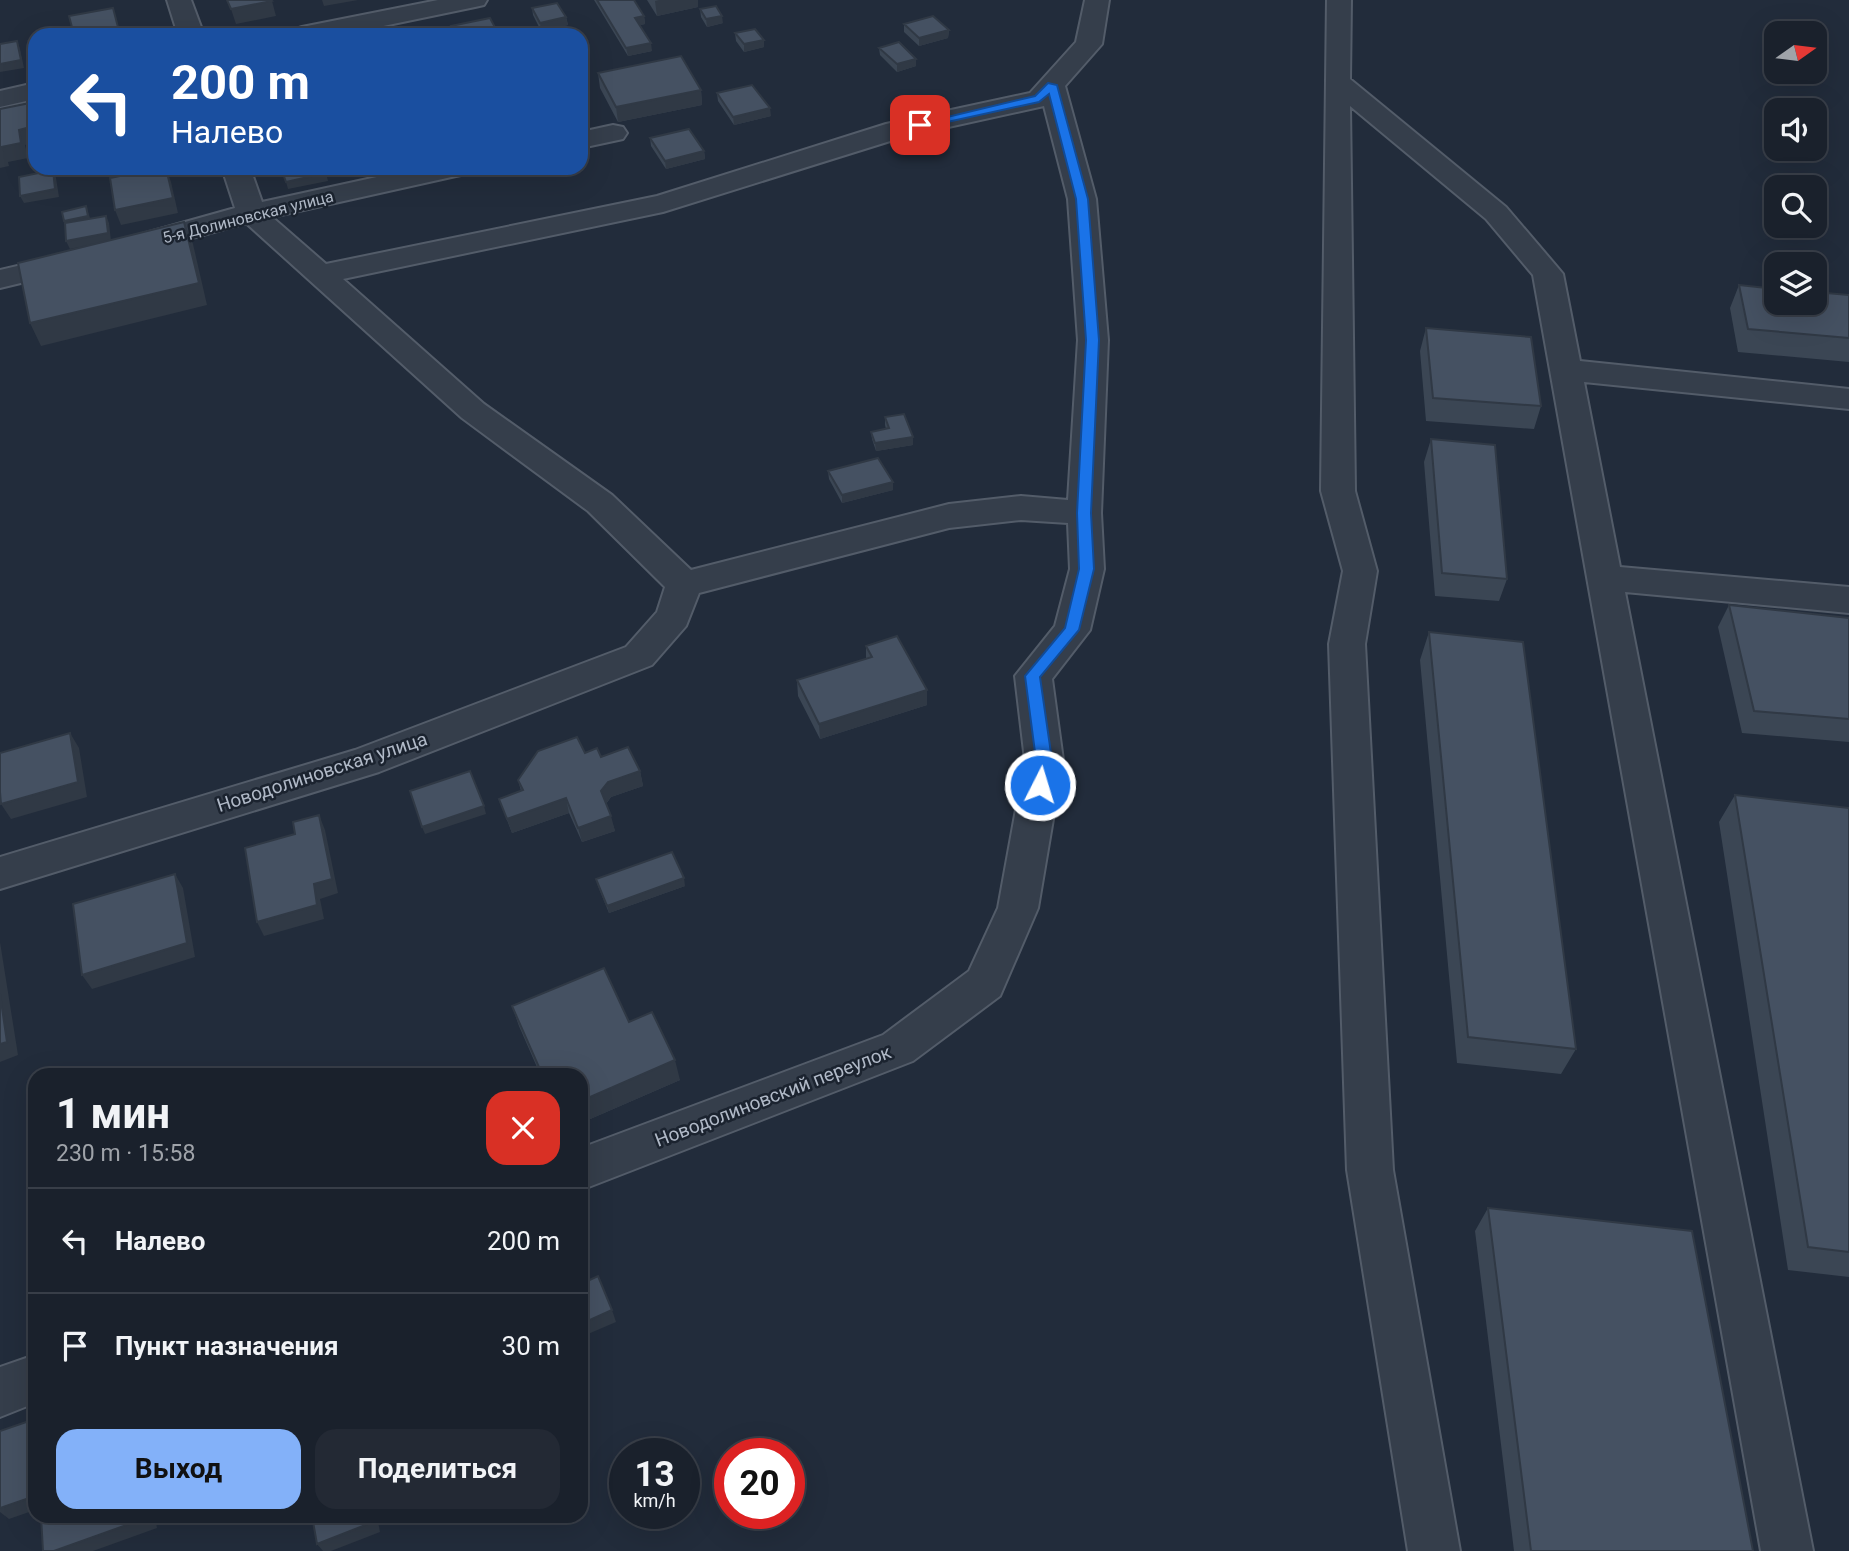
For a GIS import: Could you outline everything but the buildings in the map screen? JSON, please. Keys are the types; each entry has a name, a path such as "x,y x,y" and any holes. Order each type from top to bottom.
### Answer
{"street":[{"path":"179,0 189,28"},
{"path":"337,28 475,0"},
{"path":"318,275 663,203 896,130 1039,99 1089,44 1097,0"},
{"path":"1339,0 1336,81 1338,491 1360,571 1347,644 1370,1170 1434,1551"},
{"path":"1336,81 1496,213 1548,274 1787,1551"},
{"name":"Новодолиновский переулок","path":"588,1166 898,1048 985,983 1018,908 1044,760 1033,676 1072,630 1087,569 1084,513 1093,340 1082,199 1052,85"},
{"path":"0,99 28,93"},
{"path":"588,138 613,133"},
{"path":"238,175 251,213 318,275 473,411 600,503 684,584 755,568 948,516 1021,508 1084,513"},
{"name":"5-я Долиновская улица","path":"0,279 32,273 251,213 424,175"},
{"path":"0,295 32,273"},
{"path":"1566,370 1849,399"},
{"path":"1604,578 1849,600"},
{"name":"Новодолиновская улица","path":"0,873 365,762 639,656 674,617 684,584"},
{"path":"0,1392 28,1382"}],"route":[{"path":"920,125 1039,99 1052,85 1082,199 1093,340 1084,513 1087,569 1072,630 1033,676 1044,760 1040,785"}]}
